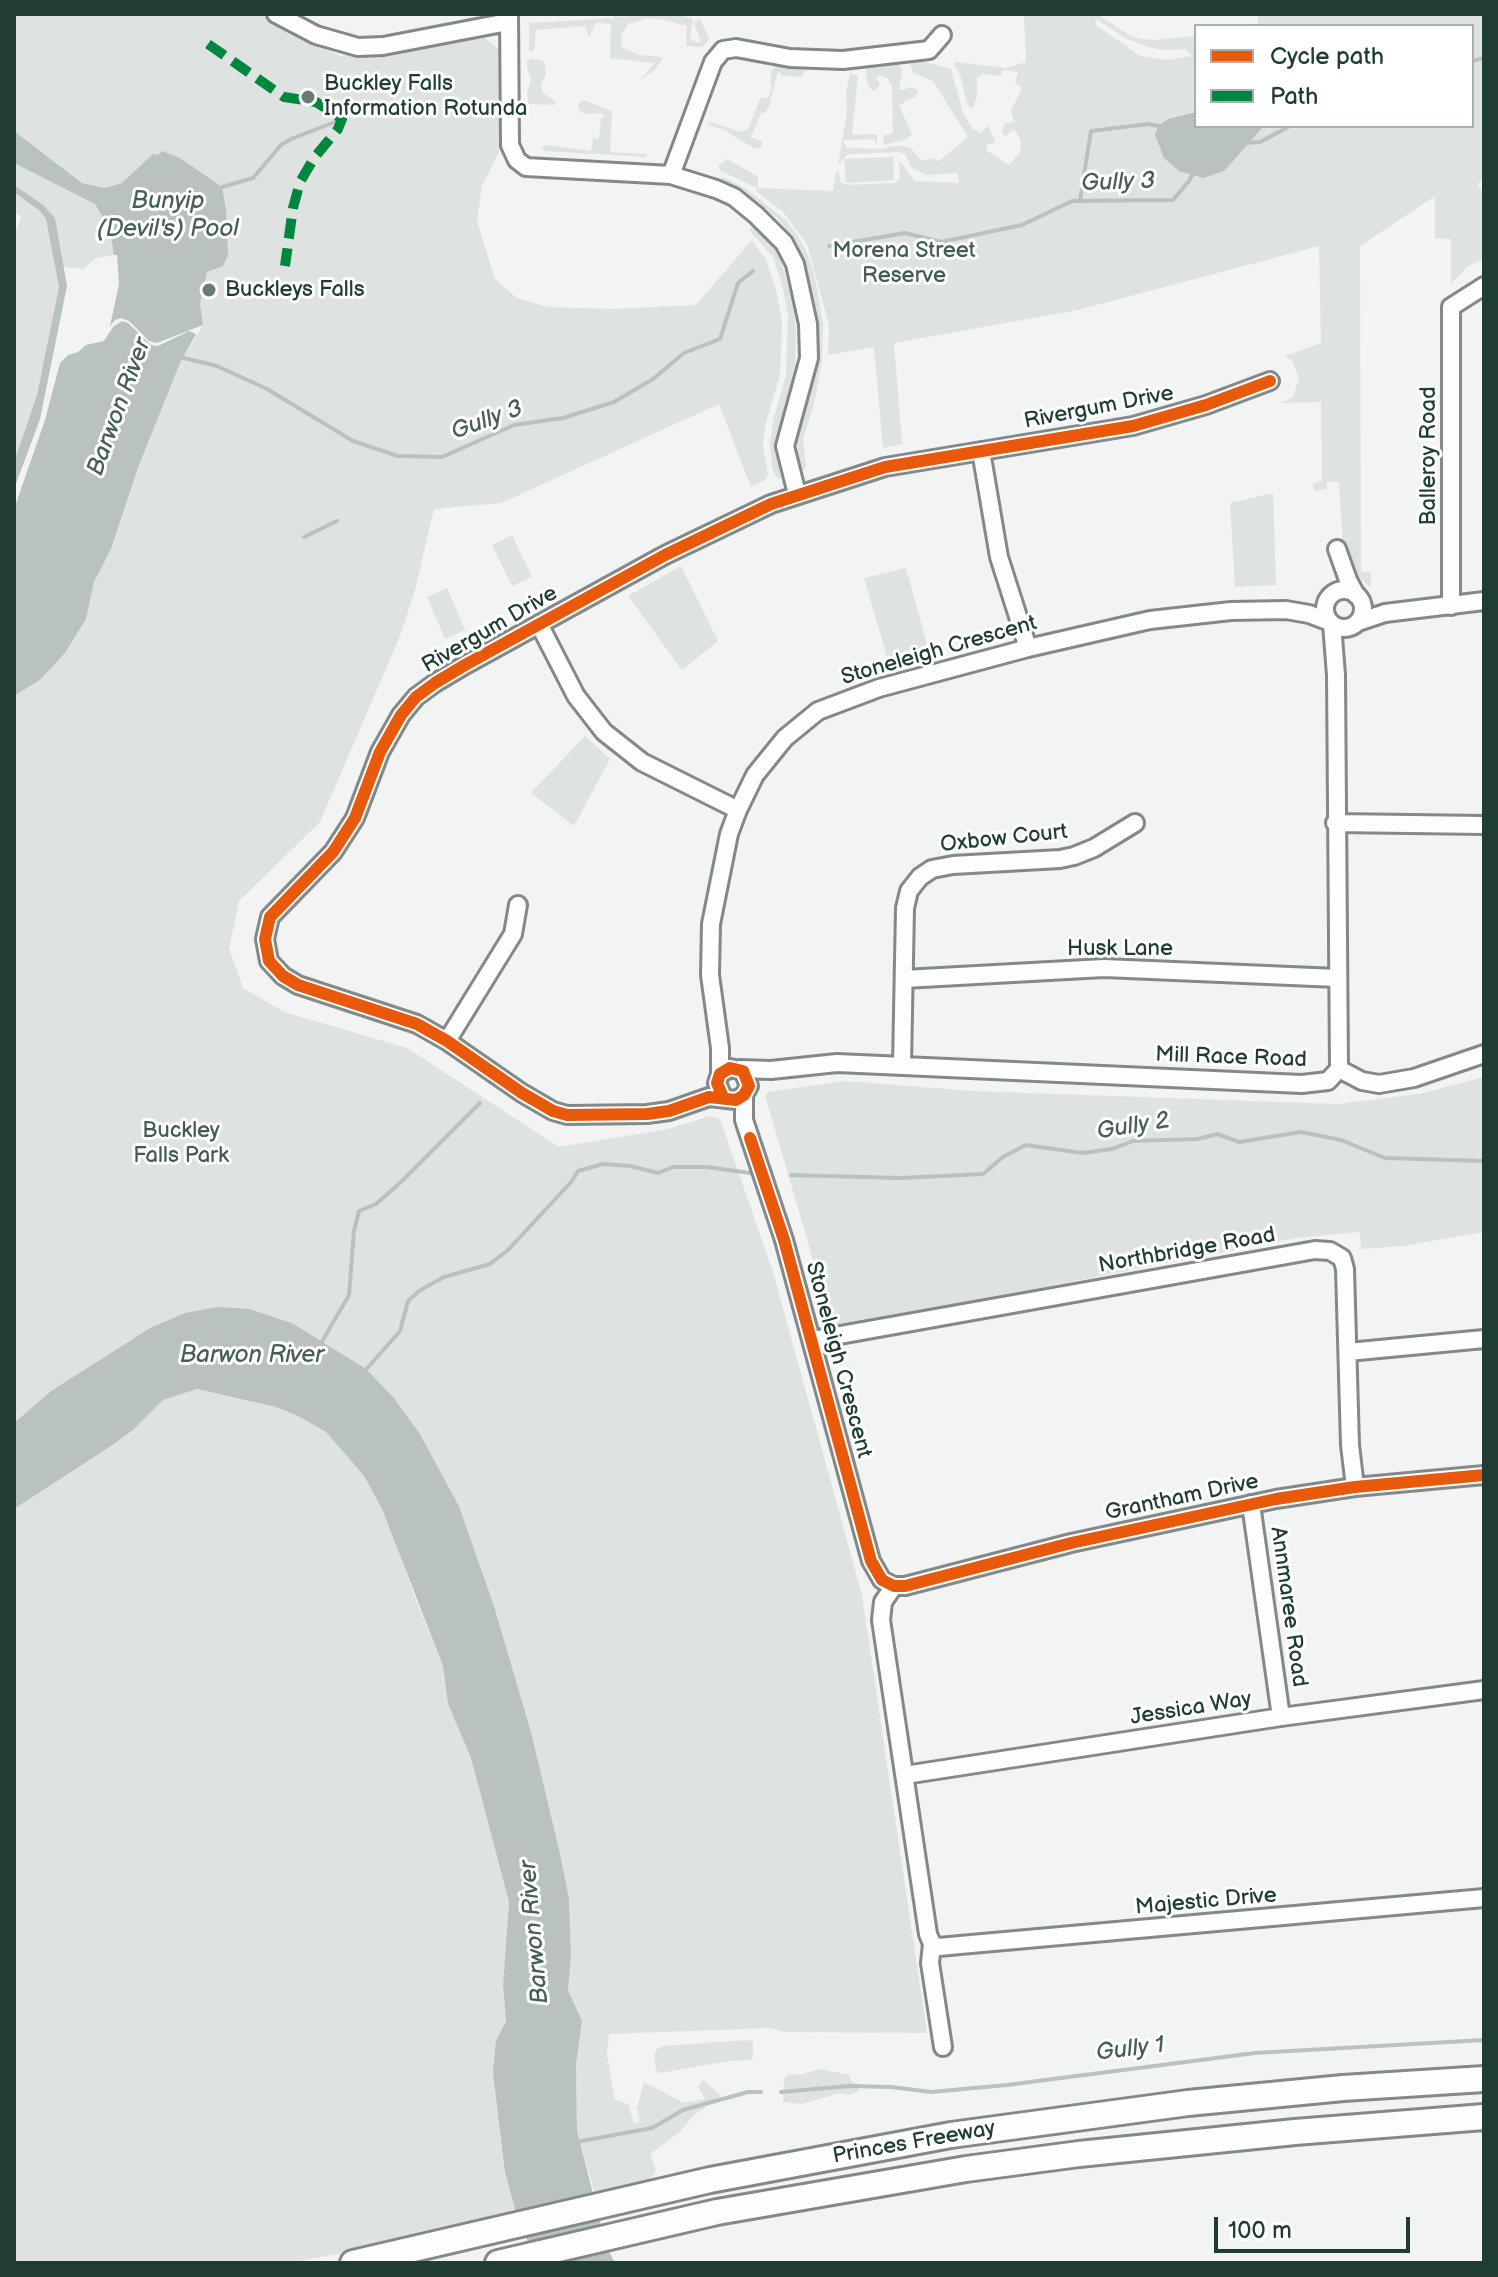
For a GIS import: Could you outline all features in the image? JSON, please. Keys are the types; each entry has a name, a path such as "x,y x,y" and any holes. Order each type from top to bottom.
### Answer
{"highway":[{"name":"Princes Freeway","path":"353,2263 710,2180 951,2135 1051,2120 1343,2088 1484,2079"},
{"name":"Princes Freeway","path":"498,2263 717,2212 966,2169 1295,2132 1484,2117"}],"street":[{"path":"276,14 316,35 358,47 383,46 508,18 510,145 517,160 526,167 671,175 734,197 778,236 795,264 804,296 809,350 785,446 797,494"},
{"path":"671,175 713,62 723,50 736,48 781,57 843,60 934,54 942,35"},
{"name":"Balleroy Road","path":"1451,606 1451,307 1484,286"},
{"name":"Rivergum Drive","path":"727,1082 709,1097 647,1114 567,1115 553,1111 447,1041 395,1015 298,985 283,976 269,961 265,950 266,927 281,903 333,852 346,832 355,818 380,752 409,706 435,683 539,624 721,526 797,494 885,467 1133,426 1206,405 1270,381"},
{"path":"981,451 999,557 1028,648"},
{"path":"1337,549 1363,609 1346,639 1336,675 1331,623 1325,611 1331,596 1337,549"},
{"name":"Stoneleigh Crescent","path":"1286,610 1344,590 1404,610"},
{"name":"Stoneleigh Crescent","path":"894,1586 882,1580 871,1561 784,1240 744,1120 727,1082 718,1036 710,975 711,924 729,834 755,775 785,738 818,711 879,688 1028,648 1150,620 1231,611 1286,610 1309,614 1344,628 1376,615 1484,601"},
{"path":"539,624 576,696 604,732 642,762 738,810"},
{"name":"Mill Race Road","path":"727,1082 771,1070 837,1063 1310,1084 1328,1081 1339,1069 1336,675"},
{"name":"Oxbow Court","path":"902,1065 905,908 909,891 920,877 932,869 953,865 1074,856 1094,848 1135,823"},
{"path":"1335,823 1484,825"},
{"path":"447,1041 513,934 518,905"},
{"name":"Husk Lane","path":"904,979 1104,968 1337,978"},
{"path":"1339,1069 1362,1081 1379,1084 1414,1078 1484,1054"},
{"name":"Mill Race Road","path":"746,1091 761,1074 771,1070"},
{"name":"Stoneleigh Crescent","path":"727,1082 746,1075 744,1120"},
{"path":"727,1082 736,1100 746,1091"},
{"name":"Northbridge Road","path":"812,1340 1315,1250 1330,1251 1342,1258 1345,1269 1350,1445 1355,1487"},
{"path":"1348,1352 1484,1339"},
{"name":"Grantham Drive","path":"894,1586 905,1586 1071,1543 1251,1504 1355,1487 1484,1475"},
{"name":"Annmaree Road","path":"1251,1504 1281,1717"},
{"path":"894,1586 883,1602 881,1620 932,1944 930,1963 943,2047"},
{"name":"Jessica Way","path":"905,1775 1281,1717 1484,1690"},
{"name":"Majestic Drive","path":"932,1944 939,1947 1484,1898"}],"green space":[{"name":"Buckley Falls Park","path":"14,14 258,14 340,56 485,38 500,50 500,150 482,186 477,221 495,279 517,298 547,307 613,309 696,305 752,240 766,260 776,289 782,322 780,374 765,426 763,445 768,475 765,480 751,487 719,404 501,503 434,509 415,590 400,636 320,822 239,901 229,949 243,988 284,1012 407,1048 559,1147 668,1129 710,1116 720,1119 773,1272 862,1595 927,2033 786,2032 769,2028 609,2034 607,2054 615,2100 628,2104 634,2123 640,2122 637,2108 644,2082 684,2103 705,2099 698,2086 704,2080 721,2096 650,2154 656,2170 649,2182 595,2194 577,2131 576,2065 582,2021 568,1990 571,1956 569,1899 531,1732 494,1606 459,1506 420,1434 394,1398 292,1323 250,1309 150,1328 51,1391 14,1423 14,696 40,680 65,653 86,619 94,582 111,549 139,465 180,363 203,325 200,304 207,273 148,165 123,182 104,188 82,183 14,131"},
{"path":"614,14 618,17 676,14 693,19 690,38 697,43 701,41 694,23 698,19 709,39 703,47 686,46 687,26 648,18 628,24 621,36 622,47 638,55 663,57 656,69 640,80 655,63 610,58 611,24 596,23 589,37 585,26 536,30 534,50 529,52 529,23 614,18"},
{"name":"Morena Street Reserve","path":"1024,14 1097,14 1134,38 1154,40 1194,36 1194,128 1474,128 1474,24 1258,24 1257,14 1484,14 1484,179 1477,184 1484,195 1484,259 1468,266 1451,284 1451,239 1435,238 1435,196 1360,246 1361,571 1371,573 1371,588 1359,577 1352,578 1343,548 1339,482 1327,482 1327,489 1314,491 1313,484 1322,481 1321,402 1281,403 1293,397 1299,378 1293,362 1285,356 1321,343 1319,246 1078,310 894,343 902,444 883,448 874,347 828,355 829,324 807,244 783,212 756,191 757,188 719,170 719,165 727,159 750,172 758,177 758,188 833,191 836,172 839,172 840,182 847,185 896,183 900,179 899,160 915,181 959,183 957,173 926,175 911,167 905,154 899,152 848,154 838,165 850,74 858,76 852,133 877,134 877,145 874,139 843,140 847,148 881,149 898,145 911,148 921,161 931,158 939,161 968,137 933,81 914,73 910,65 913,59 951,69 963,113 973,129 980,133 988,126 996,143 988,144 986,150 1009,165 1021,151 1020,139 1014,129 1005,137 1002,132 1005,123 1014,122 1011,111 1022,88 1015,83 1018,72 1003,70 1001,76 983,74 977,78 977,97 972,109 967,104 960,74 954,65 955,62 1006,68 1026,62","holes":["1095,18 1125,38 1163,50 1186,49 1192,56 1167,60 1140,56 1096,25"]},
{"path":"531,59 542,60 545,64 546,75 540,85 543,93 556,102 555,105 529,104 527,94 531,79 526,63"},
{"path":"898,60 902,72 899,89 911,87 919,91 899,105 912,135 884,145 883,136 893,133 892,86 887,78 879,75 876,78 880,84 872,91 867,82 866,67"},
{"path":"778,63 801,65 805,70 802,77 782,75 778,71 769,107 765,113 762,112 751,137 763,142 761,148 755,149 725,130 709,125 708,121 741,132 748,129 761,97 767,99 772,88 772,70"},
{"path":"584,100 612,111 610,152 647,154 647,157 544,151 542,147 545,145 591,151 593,139 599,138 601,119 605,116 603,113 585,114 579,110 578,104"},
{"path":"893,157 894,180 846,183 844,159"},
{"path":"14,163 98,205 110,230 114,255 96,258 83,269 56,266 59,287 45,361 14,462 14,236 21,217 14,211"},
{"path":"722,176 746,189 787,221 803,244 814,272 823,324 822,361 814,404 803,439 804,471 799,463 797,442 815,368 817,343 812,292 805,264 792,237 778,219 744,190 721,180"},
{"path":"754,224 780,257 794,305 795,365 776,442 781,480 772,467 770,443 786,376 788,315 773,257 749,230"},
{"path":"1273,493 1276,585 1235,587 1230,503"},
{"path":"512,535 532,577 512,586 492,545"},
{"path":"681,566 718,641 682,670 628,596"},
{"path":"906,568 928,648 888,660 864,578"},
{"path":"447,588 465,630 445,639 427,597"},
{"path":"585,736 610,759 574,826 531,793"},
{"path":"1484,1077 1484,1232 1403,1246 1361,1249 1360,1232 1296,1238 833,1328 765,1095 768,1092 845,1081 973,1091 1337,1104 1419,1094"},
{"path":"197,1389 276,1407 326,1432 364,1476 398,1549 443,1666 448,1704 471,1758 509,1902 503,1985 506,2021 496,2041 505,2172 516,2213 412,2239 290,2263 14,2263 14,1509 133,1430 163,1400"},
{"path":"753,2042 753,2058 750,2060 660,2073 656,2070 654,2055 663,2046"},
{"path":"820,2069 849,2075 859,2091 802,2104 783,2102 784,2079 789,2074 799,2075"}],"water":[{"path":"1194,112 1194,128 1262,128 1224,171 1203,178 1179,171 1164,158 1155,135 1158,126 1168,119"},
{"name":"Barwon River","path":"14,131 82,183 104,188 122,183 153,154 158,155 162,151 180,158 222,187 228,255 223,266 207,272 200,304 203,325 157,343 149,341 129,321 121,318 110,326 119,284 117,255 114,255 110,230 95,204 14,163"},
{"path":"14,185 43,205 55,218 67,286 40,419 14,489 14,462 37,395 59,287 46,219 14,192"},
{"name":"Barwon River","path":"122,321 151,345 158,346 189,331 196,334 180,363 139,465 111,549 94,582 86,619 65,653 40,680 14,696 14,509 45,420 60,363 86,345 104,341 113,327"},
{"name":"Barwon River","path":"218,1307 250,1309 292,1323 366,1369 394,1398 420,1434 459,1506 494,1606 531,1732 560,1854 569,1899 571,1956 568,1990 582,2021 576,2065 577,2131 607,2248 615,2263 537,2263 516,2213 505,2172 493,2072 496,2041 506,2021 503,1985 509,1902 471,1758 448,1704 443,1666 382,1509 364,1476 326,1432 298,1416 276,1407 197,1389 163,1400 133,1430 14,1509 14,1423 51,1391 150,1328 185,1313"}],"waterway":[{"name":"Gully 3","path":"1474,60 1484,58"},
{"name":"Bunyip (Devil's) Pool","path":"222,187 253,178 281,145 291,139 335,122 353,109 370,107"},
{"path":"1080,201 1091,131 1148,124 1163,127"},
{"name":"Gully 3","path":"1244,143 1260,142 1286,128"},
{"name":"Gully 3","path":"829,246 905,233 941,242 1022,225 1072,201 1173,200 1195,170"},
{"name":"Gully 3","path":"180,357 217,366 267,389 353,441 398,456 442,457 514,425 563,418 614,402 653,379 684,353 720,339 738,283 753,271"},
{"path":"304,537 337,521"},
{"path":"320,1345 349,1295 354,1231 359,1211 376,1204 401,1182 480,1103"},
{"name":"Gully 2","path":"791,1175 900,1178 983,1174 1003,1157 1026,1145 1082,1153 1112,1149 1133,1141 1198,1139 1217,1134 1239,1142 1301,1132 1341,1140 1385,1158 1484,1161"},
{"name":"Gully 2","path":"363,1373 400,1331 408,1301 444,1277 490,1264 508,1250 578,1171 603,1164 658,1173 673,1167 706,1167 758,1174"},
{"name":"Gully 1","path":"781,2092 849,2086 931,2092 1255,2053 1484,2040"},
{"name":"Gully 1","path":"576,2142 652,2128 683,2110 748,2092 761,2092"}],"marked path":[{"path":"208,44 284,97 316,102 342,119 300,182 285,266"}],"cycle path":[{"path":"723,1097 717,1083 720,1074 730,1068 743,1071 749,1086 744,1095 736,1100 709,1097 669,1111 647,1114 567,1115 553,1111 417,1024 298,985 283,976 269,961 265,939 270,917 333,852 346,832 355,818 380,752 401,715 416,697 465,665 665,555 771,504 885,467 1133,426 1206,405 1270,381"},
{"path":"750,1138 784,1240 871,1561 882,1580 894,1586 905,1586 1071,1543 1276,1499 1355,1487 1484,1475"}],"place":[{"name":"Buckley Falls Information Rotunda","path":"308,97"},
{"name":"Buckleys Falls","path":"209,290"}]}
